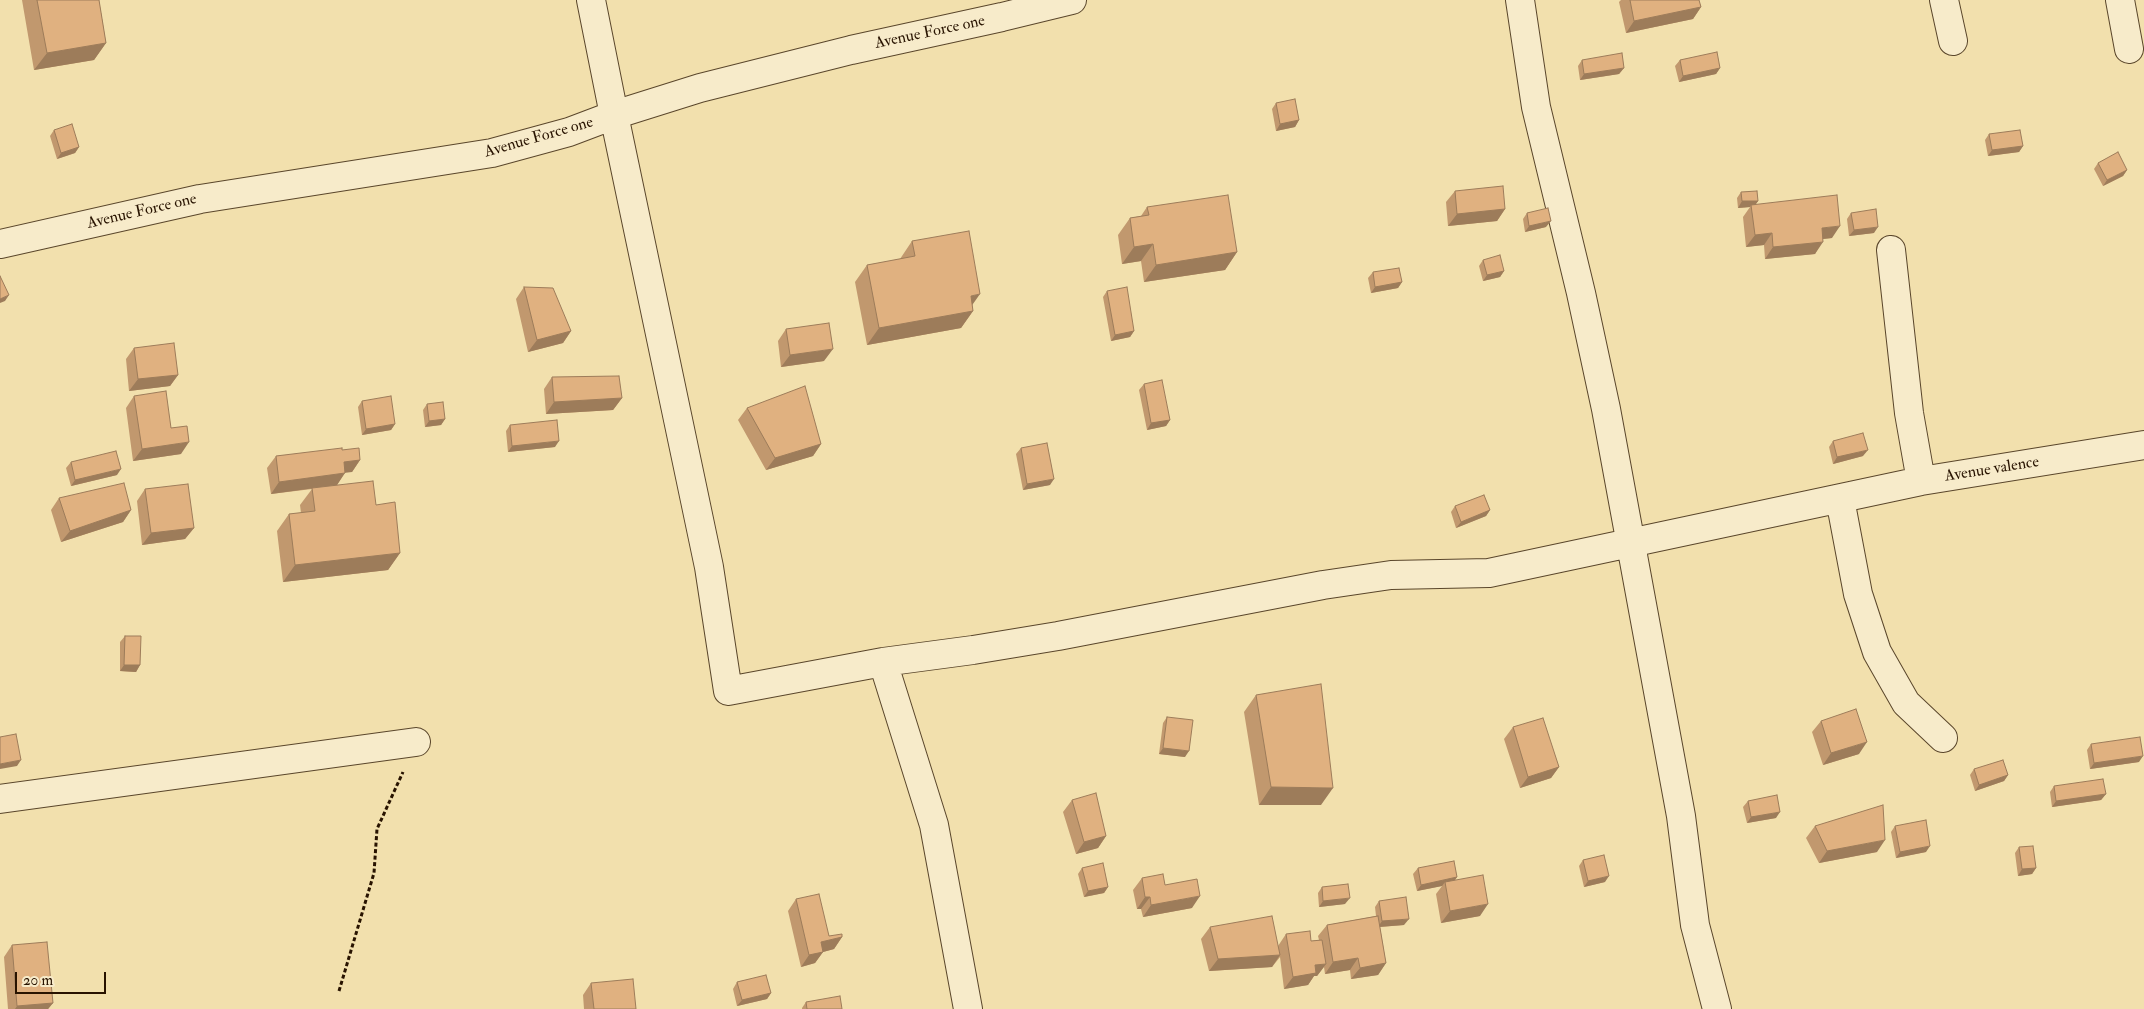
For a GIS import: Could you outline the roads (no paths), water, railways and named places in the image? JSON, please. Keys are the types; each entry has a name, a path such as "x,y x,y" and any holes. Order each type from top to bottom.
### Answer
{"street":[{"path":"591,0 614,115"},
{"name":"Avenue Force one","path":"0,244 200,199 492,153 569,132 614,115 700,88 1072,0"},
{"path":"1520,0 1536,107 1583,302 1606,409 1682,816 1695,925 1717,1009"},
{"path":"1944,0 1953,41"},
{"path":"2120,0 2129,49"},
{"name":"Avenue valence","path":"614,115 709,567 728,691 883,662 982,649 1342,582 1391,575 1488,573 1631,541 1921,481 2144,445"},
{"path":"1891,250 1910,413 1921,481"},
{"path":"1840,499 1858,594 1877,652 1906,703 1943,738"},
{"path":"883,662 934,825 968,1009"},
{"path":"0,798 416,742"}]}
